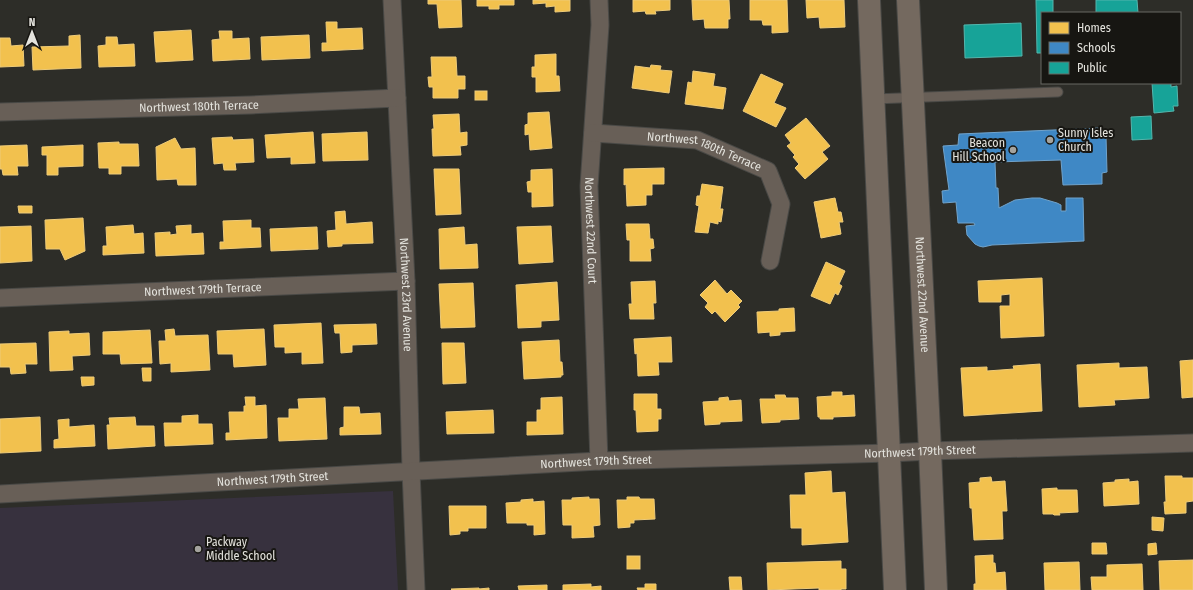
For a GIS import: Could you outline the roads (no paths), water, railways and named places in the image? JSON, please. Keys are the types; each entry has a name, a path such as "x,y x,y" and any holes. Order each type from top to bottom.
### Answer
{"main road":[{"path":"869,0 895,590"},
{"name":"Northwest 22nd Avenue","path":"908,0 936,590"}],"street":[{"name":"Northwest 23rd Avenue","path":"392,0 406,281 416,590"},
{"name":"Northwest 22nd Court","path":"599,0 600,25 590,186 599,461"},
{"name":"Northwest 180th Terrace","path":"0,112 251,105 397,98"},
{"name":"Northwest 180th Terrace","path":"593,133 697,140 768,170 781,204 770,261"},
{"name":"Northwest 179th Terrace","path":"0,298 406,281"},
{"name":"Northwest 179th Street","path":"0,494 599,461 1193,443"}],"lane":[{"path":"874,99 1058,92"}],"place":[{"name":"Sunny Isles Church","path":"1050,140"},
{"name":"Beacon Hill School","path":"1013,150"},
{"name":"Packway Middle School","path":"198,549"}]}
